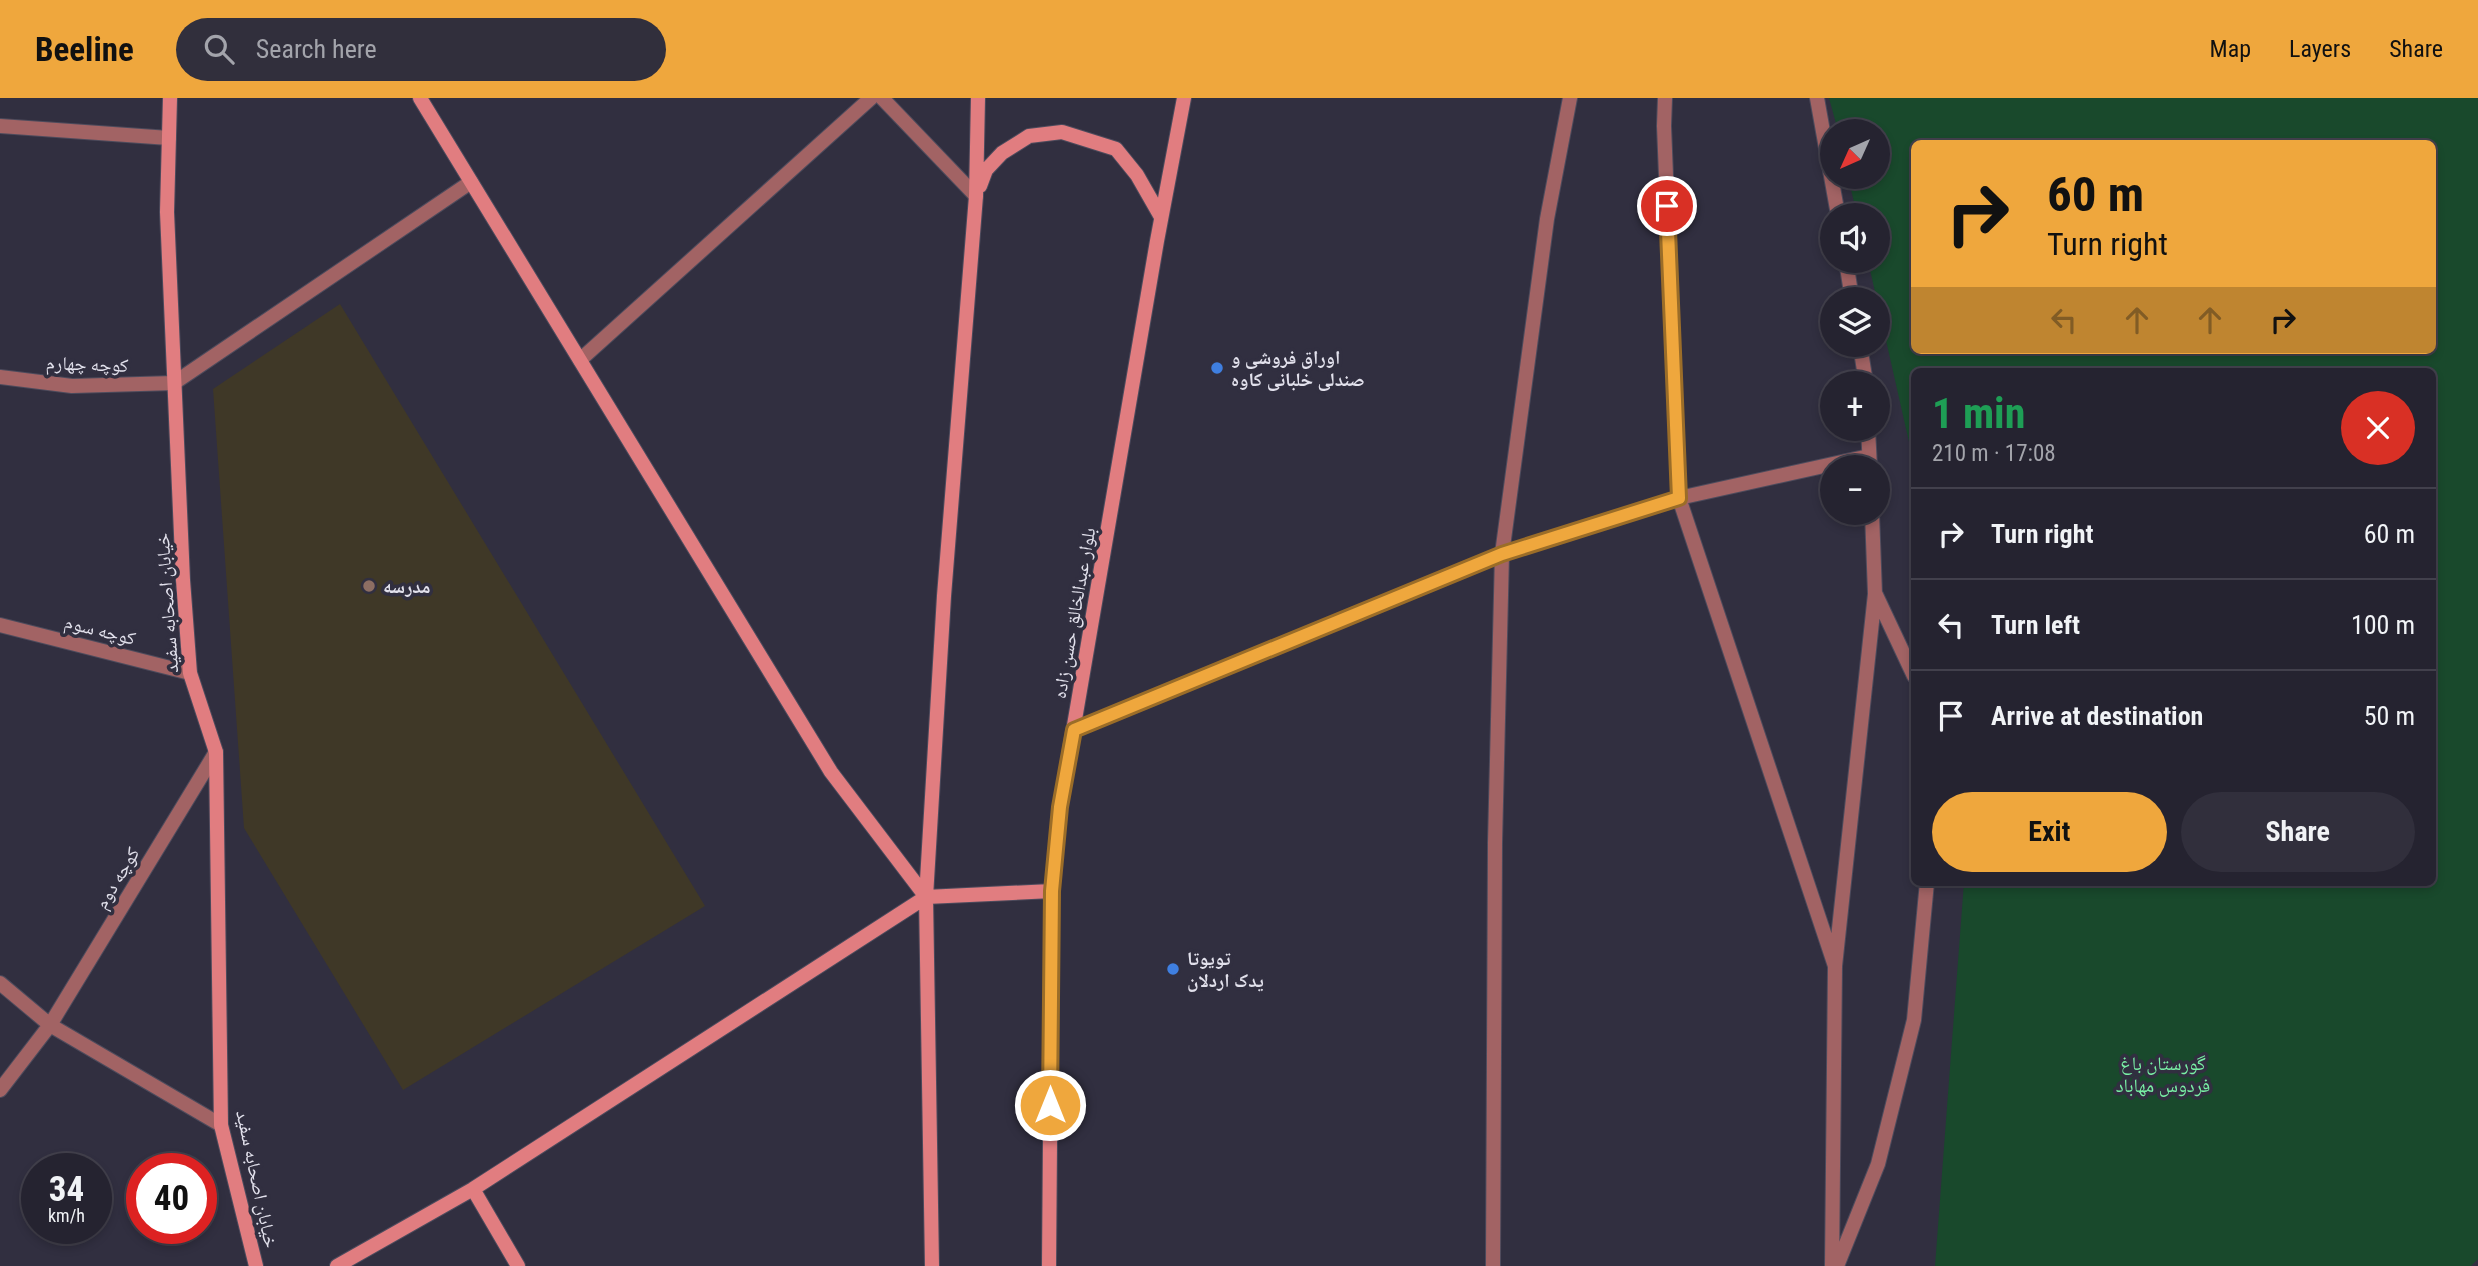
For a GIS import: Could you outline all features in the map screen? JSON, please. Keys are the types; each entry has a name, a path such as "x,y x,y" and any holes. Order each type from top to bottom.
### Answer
{"street":[{"name":"خیابان اصحابه سفید","path":"170,98 167,212 183,580 190,673 216,752 221,1125 256,1266"},
{"path":"420,98 831,772 926,897"},
{"path":"580,360 871,98"},
{"path":"882,98 976,196"},
{"path":"932,1266 926,897 944,596 976,196 978,98"},
{"name":"بلوار عبدالخالق حسن زاده","path":"1049,1266 1052,891 1060,807 1161,217 1184,98"},
{"path":"1493,1266 1495,883 1502,554 1547,219 1570,98"},
{"path":"1665,98 1679,498 1835,966"},
{"path":"1817,98 1836,203"},
{"path":"0,127 169,138"},
{"path":"976,196 986,170 1002,153 1030,136 1062,132 1116,149 1137,175 1161,217"},
{"path":"174,383 471,182"},
{"name":"کوچه چهارم","path":"0,377 72,386 174,383"},
{"path":"1074,730 1502,554 1679,498 1820,471"},
{"path":"1835,1266 1835,966 1875,594 1872,525"},
{"path":"1875,594 1911,670"},
{"name":"کوچه سوم","path":"0,625 190,673"},
{"name":"کوچه دوم","path":"0,1090 50,1025 216,752"},
{"path":"1835,1266 1878,1164 1914,1020 1927,886"},
{"path":"337,1266 473,1189 926,897 1052,891"},
{"path":"0,983 50,1025 221,1125"},
{"path":"473,1189 518,1266"}],"shaded area":[{"name":"مدرسه","path":"340,304 705,906 403,1090 244,828 213,389"}],"green space":[{"name":"گورستان باغ فردوس مهاباد","path":"1829,98 2478,98 2478,1259 2471,1266 1935,1266 1964,886 2436,886 2436,368 1911,368 1911,451 1890,357 1890,287 1874,287 1871,273 1890,273 1890,203 1854,203 1851,189 1890,189 1890,119 1835,119"}],"place":[{"name":"اوراق فروشی و صندلی خلبانی کاوه","path":"1217,368"},
{"name":"مدرسه","path":"369,586"},
{"name":"تویوتا یدک اردلان","path":"1173,969"}],"route":[{"path":"1050,1105 1052,891 1060,807 1074,730 1502,554 1679,498 1667,206"}]}
